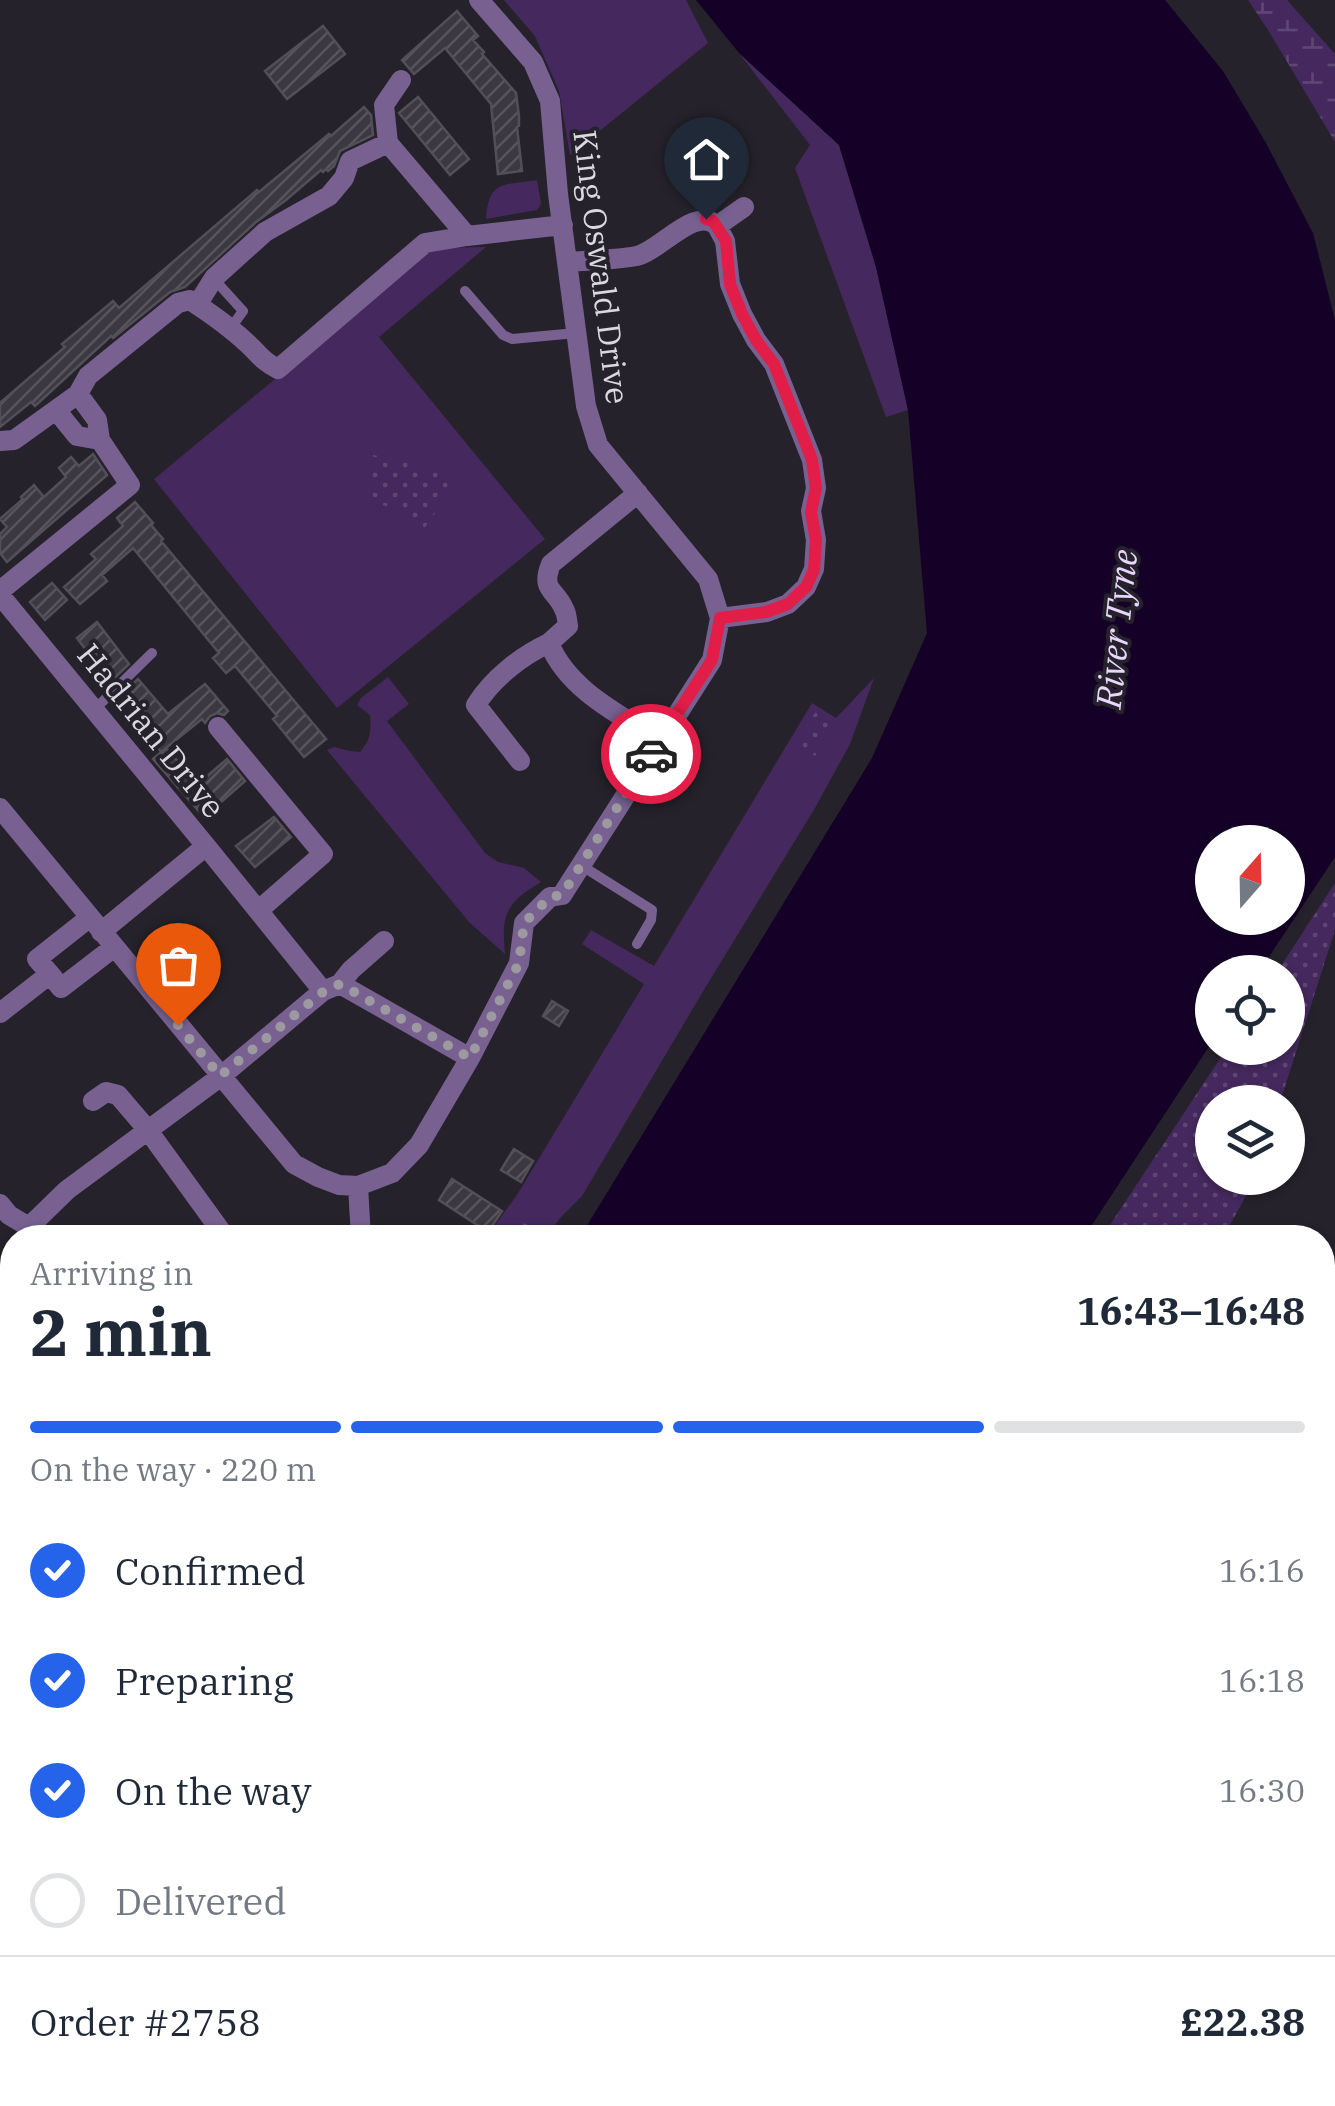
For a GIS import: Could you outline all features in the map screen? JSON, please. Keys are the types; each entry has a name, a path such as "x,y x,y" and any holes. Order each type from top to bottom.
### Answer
{"street":[{"name":"King Oswald Drive","path":"479,0 533,62 550,101 556,178 586,406 598,445 708,579 720,618"},
{"path":"401,80 384,104 388,143 467,236"},
{"path":"197,305 214,278 265,232 329,196 344,178 350,161 388,143"},
{"path":"718,226 744,207"},
{"path":"0,808 294,1164 318,1177 358,1186 392,1173 419,1145 470,1058 519,963 524,923 550,897 562,895 712,660 720,618 756,614 788,604 806,587 814,570 816,540 811,512 816,488 812,460 774,364 742,314 730,284 726,241 718,226 706,219 691,224 641,255 568,262"},
{"path":"0,441 14,440 78,394 88,376 178,303 190,300 278,370 425,243 564,225"},
{"path":"0,593 130,484 100,440 97,420 78,394"},
{"path":"56,410 77,436 100,440"},
{"path":"520,761 476,705 486,689 568,626 564,608 550,592 546,577 551,564 638,493"},
{"name":"Hadrian Drive","path":"0,593 206,846 101,933"},
{"path":"549,643 554,657 579,686 660,740"},
{"path":"218,727 324,854 259,910"},
{"path":"206,846 332,988 470,1058"},
{"path":"101,933 61,988 38,958 101,933"},
{"path":"37,1225 67,1190 220,1076 384,942"},
{"path":"0,1014 50,974"},
{"path":"93,1101 106,1092 118,1095 217,1225"},
{"path":"358,1186 360,1225"},
{"path":"0,1204 22,1225"}],"lane":[{"path":"214,278 243,311 230,330"},
{"path":"465,291 512,339 576,333"},
{"path":"94,710 152,653"},
{"path":"581,865 652,910 651,920 637,944"}],"green space":[{"path":"504,0 686,0 708,43 570,155 559,91 535,36"},
{"path":"1248,0 1287,0 1335,54 1335,142 1268,30"},
{"path":"739,53 839,145 876,267 908,410 886,417 795,168 810,145"},
{"path":"537,180 541,204 537,210 486,219 494,191 507,184"},
{"path":"486,247 379,337 545,539 337,708 154,479 434,248"},
{"path":"373,455 427,468 456,483 421,533 408,528 407,512 368,501"},
{"path":"388,677 409,704 387,721 485,853 498,862 524,868 541,882 520,896 508,911 505,954 469,922 327,750 334,747 360,752 370,735 370,715 357,705"},
{"path":"874,678 850,744 815,808 582,1196 555,1225 495,1225 644,984 582,944 591,930 654,966 812,703 836,718"},
{"path":"816,711 834,722 815,756 796,744"},
{"path":"1335,883 1335,930 1305,1024 1305,955 1288,955 1305,935"},
{"path":"1216,1065 1292,1065 1285,1085 1203,1085"},
{"path":"1195,1096 1195,1195 1246,1195 1230,1225 1110,1225"}],"water":[{"name":"River Tyne","path":"696,0 1165,0 1223,71 1313,233 1335,320 1335,857 1305,902 1305,825 1195,825 1195,935 1283,935 1270,955 1195,955 1197,1065 1092,1225 587,1225 872,758 927,633 908,410 876,267 839,145 739,53"}],"building":[{"path":"457,11 478,36 473,40 482,54 516,93 522,171 498,174 491,104 445,48 414,74 402,60"},
{"path":"323,26 345,54 287,99 265,71"},
{"path":"418,97 469,159 450,175 399,113"},
{"path":"364,107 371,115 373,135 340,151 328,171 321,170 185,287 170,292 111,336 35,406 31,402 0,427 0,403 65,347 62,344 113,301 119,308 257,190"},
{"path":"93,454 107,475 7,562 0,553 0,534 7,527 0,519 34,485 44,497 66,477 59,468 71,457 79,466"},
{"path":"135,502 153,523 161,541 326,739 304,757 273,719 277,716 235,666 226,673 213,658 219,653 133,548 102,575 107,581 80,604 64,587 96,559 91,554 123,526 117,518"},
{"path":"52,583 67,600 45,620 30,602"},
{"path":"97,622 129,664 110,682 77,638"},
{"path":"138,679 168,714 205,684 228,711 210,716 205,723 202,719 161,752 151,739 154,736 121,695"},
{"path":"166,748 198,784 227,759 245,781 204,817 153,759"},
{"path":"274,817 291,837 255,867 236,846"},
{"path":"552,1001 568,1011 559,1026 543,1016"},
{"path":"514,1149 533,1161 521,1182 501,1170"},
{"path":"452,1179 502,1211 493,1225 477,1225 439,1200"}],"way so far":[{"path":"178,1025 220,1076 323,992 340,984 470,1058 519,963 524,923 550,897 562,895 651,754"}],"route":[{"path":"651,754 712,660 720,618 766,612 788,604 806,587 814,570 816,540 811,512 816,488 812,460 774,364 756,340 730,284 726,241 718,226 706,219"}]}
